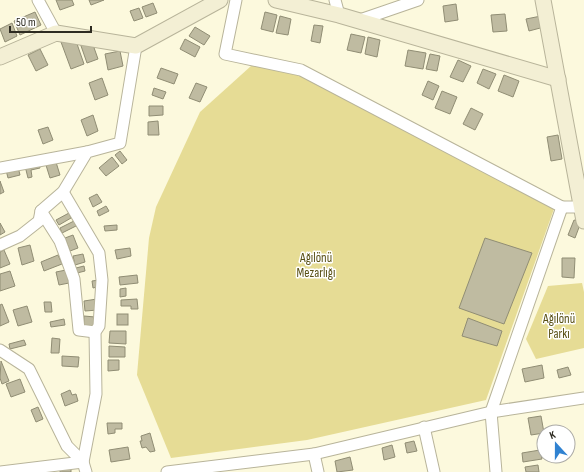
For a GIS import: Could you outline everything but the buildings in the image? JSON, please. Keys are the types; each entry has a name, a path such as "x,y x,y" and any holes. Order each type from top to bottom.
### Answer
{"street":[{"path":"38,0 56,33"},
{"path":"0,57 56,33 136,46 220,0"},
{"path":"236,0 225,54 301,70 562,207 583,212 543,0"},
{"path":"276,0 339,15 558,79"},
{"path":"335,0 339,15"},
{"path":"357,21 418,0"},
{"path":"0,168 86,152 120,143 136,46"},
{"path":"0,245 20,236 40,221 41,211 63,192 86,152"},
{"path":"63,192 99,253 102,280 99,326 95,332 96,394 85,467"},
{"path":"496,472 491,412 562,207"},
{"path":"41,211 60,240 74,279 79,330 95,332"},
{"path":"0,350 29,369 67,446 85,467"},
{"path":"167,472 201,470 314,454 491,412 584,398"},
{"path":"424,427 434,472"},
{"path":"314,454 318,472"},
{"path":"0,472 85,467"}],"green space":[{"name":"Ağılönü Mezarlığı","path":"260,58 301,65 555,206 486,400 307,440 171,458 137,375 149,238 156,207 200,112"},
{"name":"Ağılönü Parkı","path":"582,283 584,292 584,348 536,359 526,339 548,286"}]}
